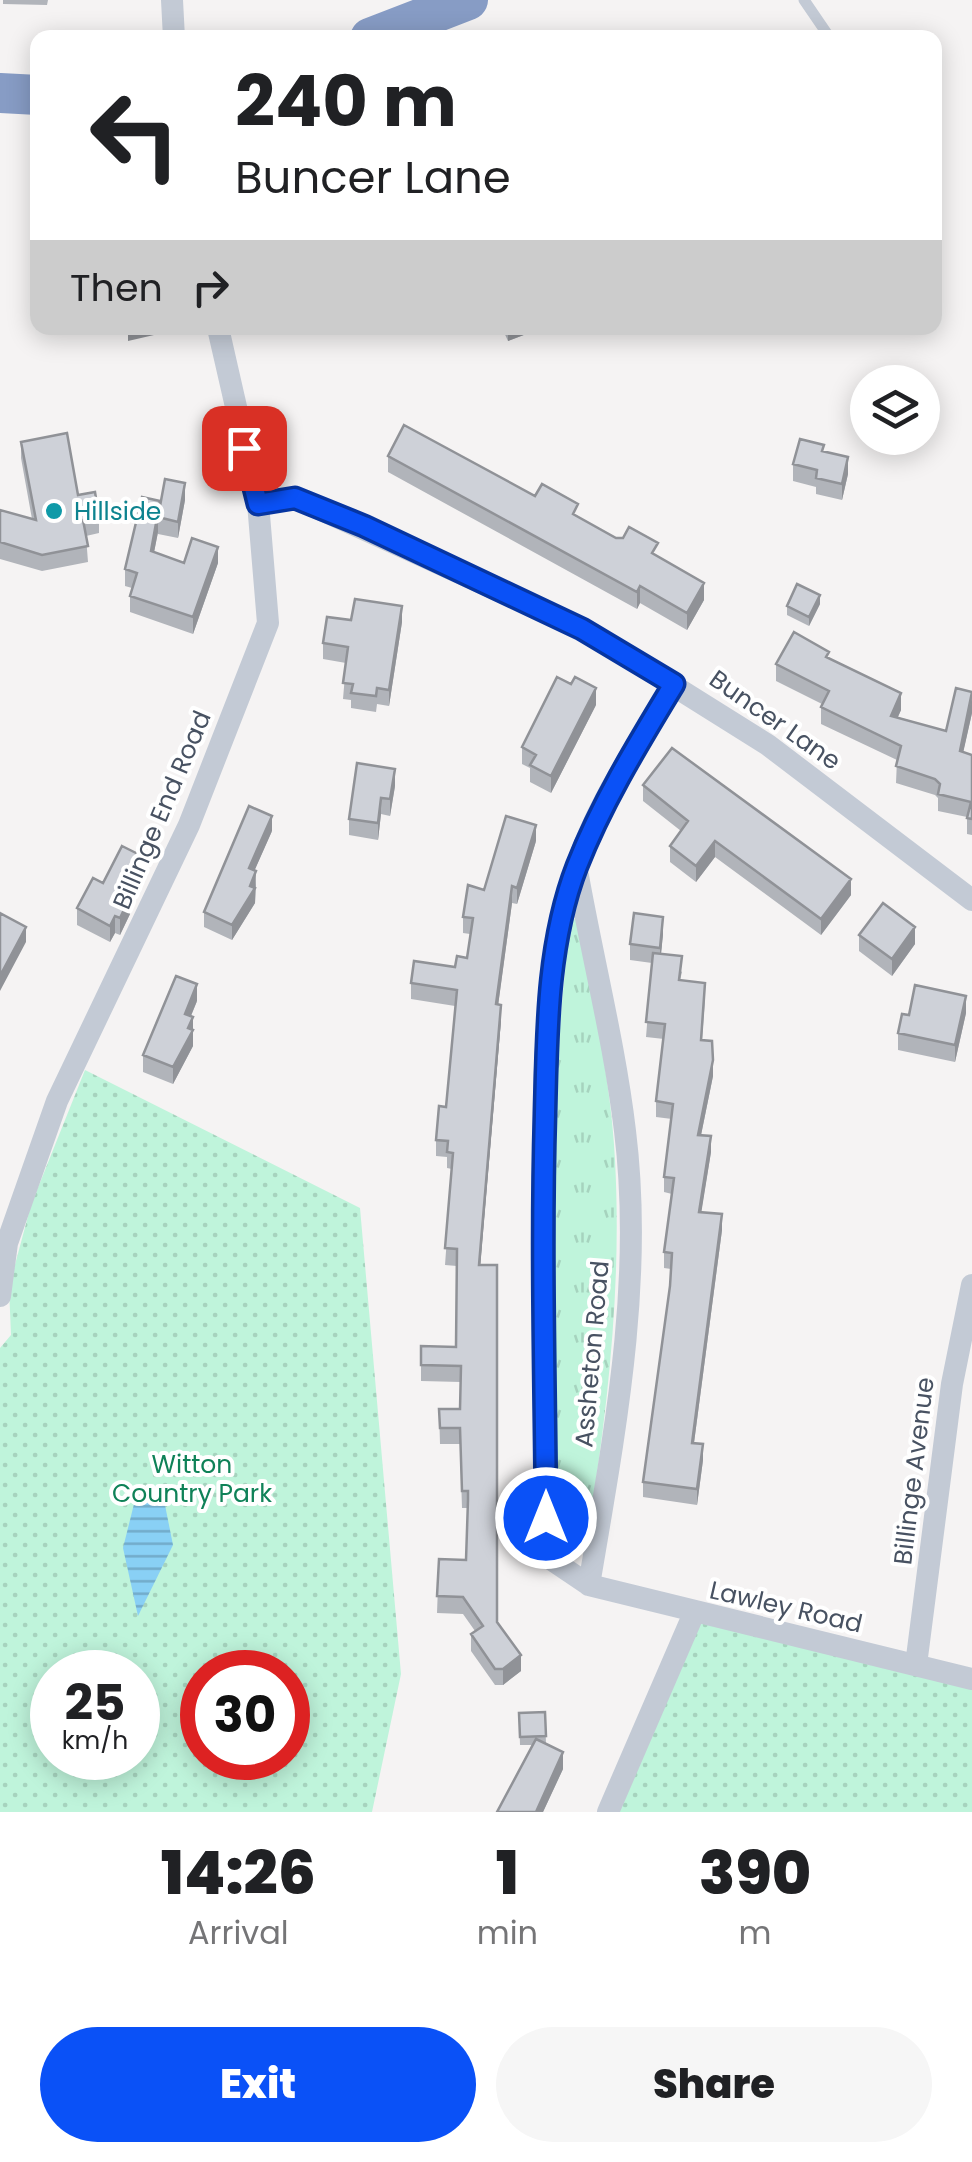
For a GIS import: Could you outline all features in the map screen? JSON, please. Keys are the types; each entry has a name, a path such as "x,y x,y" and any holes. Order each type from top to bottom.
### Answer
{"highway":[{"path":"391,30 468,0"},
{"path":"0,92 30,94"}],"street":[{"path":"172,0 174,30"},
{"name":"Billinge End Road","path":"0,1296 8,1242 52,1113 188,825 268,624 258,504 220,335"},
{"name":"Buncer Lane","path":"258,504 295,498 364,526 582,629 768,745 972,900"},
{"name":"Assheton Road","path":"576,867 626,1132 630,1277 618,1416 589,1585 546,1556 543,1176 547,1020 557,942 576,867 622,771 674,684"},
{"name":"Billinge Avenue","path":"916,1665 952,1384 972,1285"},
{"name":"Lawley Road","path":"589,1585 972,1678"},
{"path":"608,1812 694,1613"}],"lane":[{"path":"804,0 825,30"}],"green space":[{"path":"579,918 610,1099 617,1208 614,1304 601,1446 587,1540 577,1554 561,1547 558,1531 554,1148 571,920"},
{"name":"Witton Country Park","path":"85,1070 360,1208 401,1674 372,1812 0,1812 0,1348 11,1335 9,1287 31,1205"},
{"path":"694,1613 972,1679 972,1812 609,1812"}],"water":[{"path":"163,1495 173,1545 138,1616 123,1548 134,1504"}],"building":[{"path":"404,425 535,496 542,484 578,504 573,514 616,538 623,538 629,527 658,543 652,553 704,583 687,613 640,586 637,592 388,456"},
{"name":"Hillside","path":"67,433 78,495 95,492 99,517 83,520 88,546 42,555 0,542 0,510 36,520 21,442"},
{"path":"800,439 824,445 822,451 848,457 842,484 816,478 817,470 793,464"},
{"path":"165,479 185,483 178,522 158,517"},
{"path":"142,497 160,501 151,551 184,563 192,538 218,547 193,617 130,596 137,573 125,569"},
{"path":"797,584 820,595 809,617 787,606"},
{"path":"355,599 402,606 389,690 377,688 376,696 351,693 353,684 343,683 348,647 323,643 327,617 351,620"},
{"path":"794,632 829,652 826,657 901,693 891,716 946,731 956,688 972,692 960,751 972,755 972,819 967,818 971,802 938,794 940,784 935,779 896,766 901,746 821,707 829,691 776,664"},
{"path":"557,677 571,684 575,677 596,688 551,776 530,765 536,755 522,747"},
{"path":"672,748 851,879 821,919 715,841 696,866 670,846 688,821 643,785"},
{"path":"357,763 395,769 390,799 381,798 378,823 349,819"},
{"path":"249,806 272,816 249,868 256,871 250,886 255,888 232,925 204,912"},
{"path":"506,816 536,825 517,888 512,886 496,1004 501,1005 479,1265 497,1265 497,1622 521,1655 503,1669 495,1669 471,1634 483,1626 463,1597 437,1596 439,1559 466,1560 468,1500 468,1491 462,1491 460,1428 440,1428 439,1409 460,1409 461,1366 421,1365 421,1346 456,1347 457,1249 445,1248 453,1153 447,1152 448,1141 436,1140 439,1106 446,1107 457,990 411,983 414,961 455,967 457,956 467,958 473,918 463,917 468,885 484,890"},
{"path":"122,846 142,856 123,894 130,897 120,918 115,916 110,926 77,908 93,878 103,883"},
{"path":"883,903 915,927 892,959 859,935"},
{"path":"0,913 26,927 0,976"},
{"path":"634,913 663,917 660,948 630,944"},
{"path":"653,953 682,956 679,980 705,983 701,1040 712,1041 713,1060 698,1135 711,1136 699,1212 722,1214 692,1443 703,1444 697,1489 643,1482 670,1286 672,1253 664,1252 674,1178 664,1177 673,1104 656,1101 665,1024 646,1022"},
{"path":"176,976 197,984 185,1014 193,1017 188,1028 193,1030 173,1067 143,1055"},
{"path":"915,985 966,996 955,1045 898,1033 902,1014 909,1015"},
{"path":"545,1712 546,1736 520,1737 519,1713"},
{"path":"536,1739 563,1752 536,1812 497,1812"}],"place":[{"name":"Hillside","path":"54,511"}],"route":[{"path":"244,448 258,504 295,498 364,526 582,629 674,684 622,771 576,867 557,942 547,1020 543,1176 546,1518"}]}
